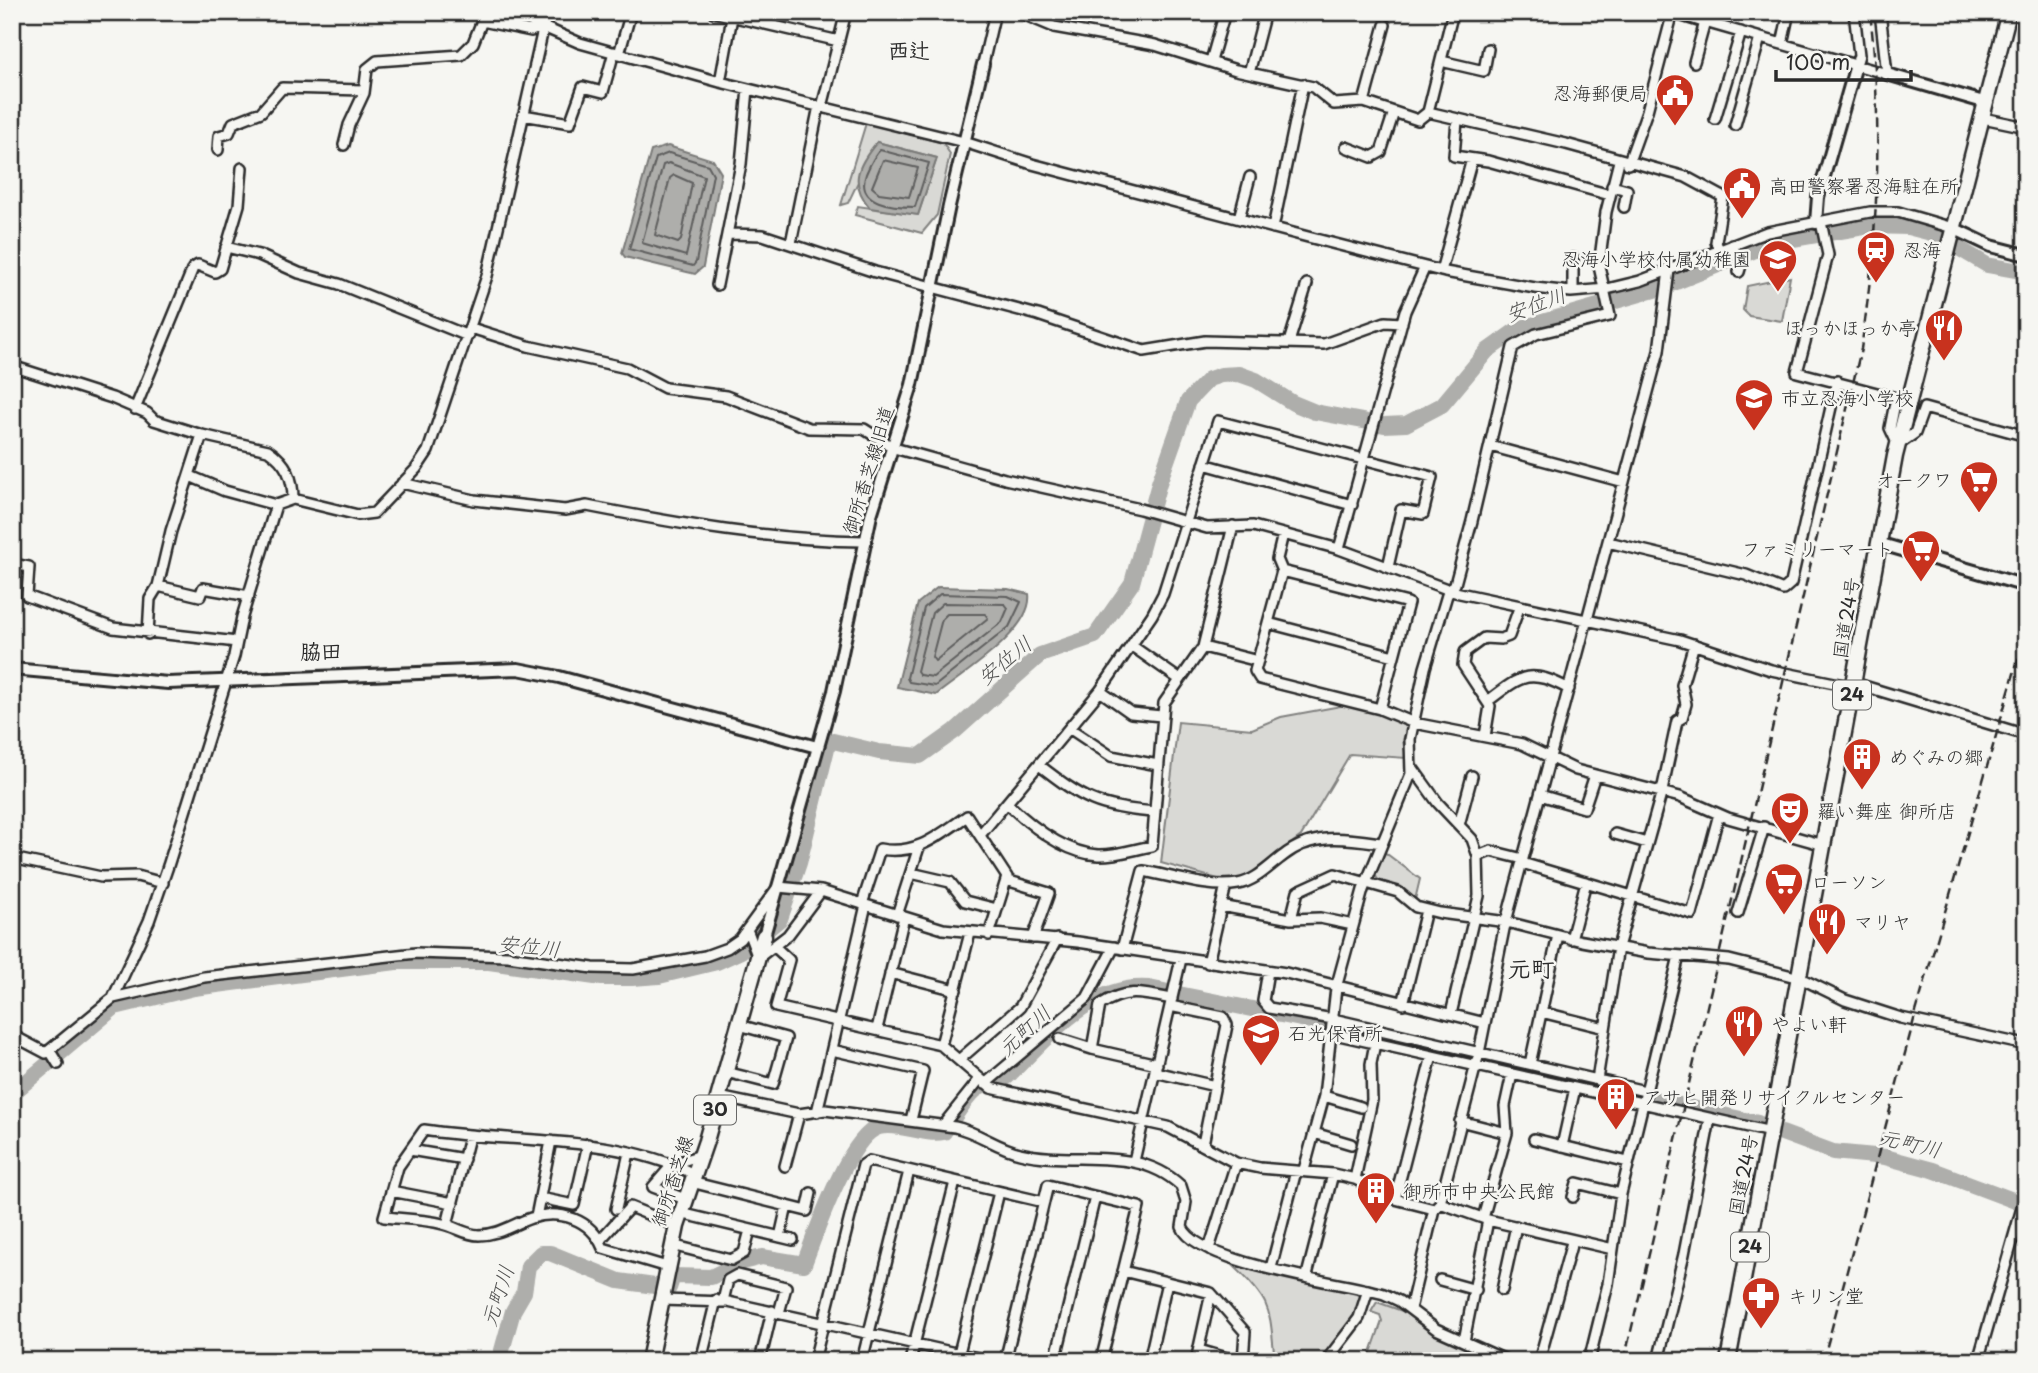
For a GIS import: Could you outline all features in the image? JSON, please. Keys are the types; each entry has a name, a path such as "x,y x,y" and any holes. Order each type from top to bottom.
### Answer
{"main road":[{"name":"国道24号","path":"1728,1361 1898,445 2009,12"},
{"name":"御所香芝線","path":"652,1360 667,1267 678,1220 701,1155 739,1026 754,941"}],"street":[{"path":"509,12 563,37 720,82 964,142 1032,164 1425,267 1535,288 1603,292 1669,274 1718,251 1783,228 1889,211 1925,218 1991,246 2026,255"},
{"path":"190,476 225,491 276,505 293,499 366,515 374,513 428,451 492,257 547,12"},
{"path":"523,115 570,123 583,87 603,92 631,12"},
{"path":"713,12 733,14 839,41"},
{"path":"791,243 820,106 846,12"},
{"name":"御所香芝線旧道","path":"754,941 780,887 847,635 864,541 912,385 995,12"},
{"path":"1018,12 1055,27 1155,45 1249,73 1303,85 1320,90 1334,104 1364,102 1418,120 1428,112 1452,12"},
{"path":"1211,61 1225,12"},
{"path":"1249,73 1265,12"},
{"path":"1271,1268 1324,1096 1336,988 1353,925 1381,843 1408,784 1412,767 1410,739 1431,640 1451,589 1472,521 1513,346 1536,334 1610,316 1603,292 1600,253 1611,191 1647,111 1673,12 1987,103"},
{"path":"1782,44 1789,12"},
{"path":"1854,12 1858,55 1818,197 1820,224 1828,255 1797,372 1896,398 1890,428 1898,445 1915,433 1924,408 2026,436"},
{"path":"1880,12 1887,74"},
{"path":"720,82 733,14"},
{"path":"344,145 364,90 367,69 377,61 452,56 468,51 482,21 531,31 542,27"},
{"path":"1694,62 1704,22"},
{"path":"1364,102 1385,25"},
{"path":"1715,119 1741,32"},
{"path":"1739,121 1741,83 1760,38"},
{"path":"1441,61 1484,71 1488,50"},
{"path":"1273,228 1303,85"},
{"path":"218,150 219,136 229,133 238,119 267,107 282,88 364,90"},
{"path":"718,285 741,164 748,89"},
{"path":"1346,148 1373,157 1381,152 1394,112"},
{"path":"1428,112 1457,121 1566,144 1686,177 1723,197 1716,242 1718,251"},
{"path":"1983,118 2026,127"},
{"path":"1457,121 1454,156 1611,191 1627,190 1624,207"},
{"path":"1441,271 1472,159"},
{"path":"135,409 193,268 198,265 215,272 220,269 239,205 242,169"},
{"path":"1239,218 1251,177"},
{"path":"729,234 763,235 853,266 1046,318 1144,351 1205,341 1335,343 1385,322 1402,323"},
{"path":"226,247 266,258 299,273 339,284 469,332 628,368 665,387 726,396 809,428 864,429 894,448 1005,479 1140,509 1207,528 1253,526 1339,549 1451,589 1519,608 1694,643 1771,670 1854,685 2026,735"},
{"path":"1733,247 1740,268"},
{"path":"1573,258 1573,291"},
{"path":"1339,549 1402,323 1416,282 1425,267"},
{"path":"1410,1308 1479,1053 1522,861 1658,351 1669,274"},
{"path":"1289,342 1307,284"},
{"path":"12,366 135,409 154,420 202,435 259,447 277,456 290,475 293,499"},
{"path":"1608,542 1746,575 1783,590 1791,583 1837,381"},
{"path":"980,835 1100,691 1132,646 1163,594 1218,421 1432,477 1423,514 1401,510 1388,568"},
{"path":"148,634 150,599 158,586 171,531 202,435"},
{"path":"1490,446 1624,482"},
{"path":"1204,464 1352,505"},
{"path":"402,483 474,500 565,510 587,506 729,532 789,539 864,541"},
{"path":"114,998 163,883 226,681 276,505"},
{"path":"1008,804 1052,838 1099,855 1152,846 1161,716 1165,698 1203,647 1233,526"},
{"path":"1283,534 1277,559 1282,570 1255,671 1260,679 1380,709 1414,723 1522,744 1595,775 1662,791 1719,814 1824,845"},
{"path":"1878,543 2026,586"},
{"path":"12,564 29,567 27,596 113,628 237,642"},
{"path":"1282,570 1408,603 1380,709"},
{"path":"158,586 200,596 202,587 249,596"},
{"path":"1485,736 1490,711 1488,701 1463,665 1465,652 1484,638 1501,639 1509,636 1519,608"},
{"path":"1268,623 1394,656"},
{"path":"1597,1080 1618,947 1662,791 1677,720 1682,718 1686,704 1682,685 1694,643"},
{"path":"1132,646 1179,679"},
{"path":"1203,647 1258,661"},
{"path":"12,669 153,682 518,669 559,677 817,747"},
{"path":"1488,701 1527,676 1547,678 1569,689"},
{"path":"1100,691 1131,713 1161,716"},
{"path":"1069,728 1111,756 1158,765"},
{"path":"1039,765 1080,796 1096,803 1114,808 1154,812"},
{"path":"1412,767 1472,839 1478,856 1480,888 1451,1014"},
{"path":"1459,825 1472,775"},
{"path":"1540,795 1584,808 1595,775"},
{"path":"1478,856 1491,851 1692,914 1719,814"},
{"path":"817,1112 864,904 880,849 904,851 919,848 968,816 1006,880 1049,893 1033,938"},
{"path":"1738,913 1764,827"},
{"path":"1615,834 1647,843"},
{"path":"943,1125 985,1084 1087,998 1118,948 1143,871 1226,885 1251,881 1286,853 1312,840 1341,837 1381,843"},
{"path":"877,1029 901,916 919,848"},
{"path":"12,858 108,878 137,876 163,883"},
{"path":"911,873 950,882 965,901 997,909"},
{"path":"1291,919 1298,891 1335,874 1398,892 1416,907 1473,919 1507,922 1571,939 1618,947 1679,956 1719,958 1800,978 1844,1000 1900,1018 2026,1045"},
{"path":"989,934 1006,880"},
{"path":"1571,939 1586,882"},
{"path":"1208,963 1226,885"},
{"path":"754,941 780,887 797,888 821,891 901,916 971,933 1057,939 1181,960 1268,971 1485,1023"},
{"path":"775,947 812,906 821,891"},
{"path":"1221,906 1291,919 1320,919 1353,925"},
{"path":"1403,1003 1426,909"},
{"path":"942,1045 971,933"},
{"path":"1530,1064 1558,935"},
{"path":"960,1059 1020,1007 1057,939"},
{"path":"12,1035 41,1052 50,1051 114,998 204,977 416,953 508,956 593,968 633,970 718,953 736,943 754,941 775,947 789,960 776,1007 942,1045 985,1084 1168,1127 1236,1163 1355,1179 1395,1199 1437,1206 1572,1242 1613,1249"},
{"path":"1589,1361 1603,1307 1628,1162 1679,956"},
{"path":"1134,1161 1181,960"},
{"path":"1268,971 1263,995 1265,1005 1645,1091"},
{"path":"890,974 956,990"},
{"path":"1092,1049 1100,1005 1116,994 1130,991 1223,1017 1227,1025 1203,1144"},
{"path":"1541,1012 1605,1028"},
{"path":"726,1072 773,1084 786,1038 739,1026"},
{"path":"1330,1033 1771,1132"},
{"path":"1059,1039 1215,1086"},
{"path":"1355,1179 1372,1100 1371,1064 1375,1043"},
{"path":"832,1050 923,1071 911,1120"},
{"path":"50,1051 58,1064"},
{"path":"1395,1199 1432,1056"},
{"path":"1464,1341 1476,1290 1486,1219 1507,1133 1505,1106 1512,1074"},
{"path":"1562,1146 1575,1088"},
{"path":"1324,1096 1361,1107"},
{"path":"719,1097 799,1114 834,1110 943,1125 972,1131 1020,1153 1134,1161 1155,1168 1181,1186 1186,1202 1182,1220 1184,1233 1194,1242 1244,1264 1307,1275 1399,1300 1429,1325 1508,1361"},
{"path":"783,1160 799,1114"},
{"path":"1658,1361 1684,1254 1710,1119"},
{"path":"1460,1121 1507,1133"},
{"path":"667,1267 603,1248 600,1240 587,1225 554,1215 536,1217 481,1235 447,1225 384,1217 398,1167 424,1130 469,1137 588,1144 673,1164 692,1178 807,1211 811,1193"},
{"path":"1314,1133 1351,1144"},
{"path":"447,1225 469,1137"},
{"path":"1534,1139 1628,1162"},
{"path":"536,1217 551,1140"},
{"path":"540,1198 574,1205 588,1144"},
{"path":"410,1150 464,1159"},
{"path":"616,1209 629,1153"},
{"path":"685,1199 653,1187 673,1164 701,1155"},
{"path":"814,1361 863,1166 869,1161 1044,1202"},
{"path":"1209,1249 1236,1163"},
{"path":"862,1361 909,1171"},
{"path":"1307,1275 1333,1174"},
{"path":"910,1361 955,1182"},
{"path":"1573,1197 1577,1182 1621,1194"},
{"path":"1005,1361 1048,1185 1139,1208 1101,1361"},
{"path":"391,1191 453,1203"},
{"path":"960,1358 999,1192"},
{"path":"1055,1361 1095,1197"},
{"path":"1978,1361 2024,1200"},
{"path":"780,1237 786,1206"},
{"path":"600,1240 630,1207 678,1220 750,1230 793,1240"},
{"path":"1502,1290 1516,1226"},
{"path":"672,1245 731,1260 744,1253 750,1230"},
{"path":"1539,1361 1572,1242"},
{"path":"1123,1271 1211,1293 1245,1332 1243,1361"},
{"path":"701,1361 719,1301 728,1280 737,1275 786,1287 760,1361"},
{"path":"1440,1280 1476,1290"},
{"path":"1149,1361 1167,1282"},
{"path":"1326,1361 1359,1318 1368,1290"},
{"path":"663,1292 775,1312 914,1343 960,1358 991,1361"},
{"path":"1196,1361 1211,1293"},
{"path":"1199,1350 1237,1361"}],"shaded area":[{"path":"866,123 943,143 950,154 937,215 922,233 855,215 858,206 918,215 937,158 877,142 848,203 841,205"},
{"path":"1790,277 1782,321 1749,316 1743,310 1747,286"},
{"path":"1346,705 1386,716 1408,726 1403,740 1406,758 1350,754 1301,836 1252,873 1240,878 1218,879 1161,863 1178,722 1252,729 1281,717"},
{"path":"1383,851 1420,879 1415,900 1400,887 1379,881 1375,875"},
{"path":"1235,1267 1356,1291 1362,1298 1360,1307 1345,1333 1316,1361 1275,1361 1267,1309 1257,1290"},
{"path":"1377,1302 1405,1312 1427,1330 1497,1361 1368,1361 1382,1321 1380,1315 1371,1312"}],"water":[{"path":"877,142 937,158 918,215 870,208 863,199 859,191 858,175 860,167"},
{"path":"668,146 713,160 721,173 703,267 695,274 625,257 622,253 651,151"},
{"path":"938,587 1008,589 1029,594 1028,608 1009,636 936,695 897,687 918,603"}],"waterway":[{"name":"安位川","path":"12,1094 115,1007 194,988 396,962 489,962 602,978 632,978 659,976 717,962 741,951 780,919 799,863 829,740 879,752 920,756 955,731 1040,655 1095,636 1132,583 1159,483 1188,401 1209,379 1239,374 1256,380 1293,403 1315,412 1384,425 1406,424 1442,405 1487,351 1518,329 1661,288 1775,242 1870,226 1908,227 1935,234 1987,265 2026,272"},
{"name":"元町川","path":"499,1361 513,1311 524,1292 528,1266 541,1253 550,1253 619,1281 669,1288 673,1276 711,1277 742,1262 762,1257 804,1264 834,1188 856,1148 868,1134 879,1127 887,1126 944,1132 972,1093 1007,1077 1070,1016 1107,994 1127,989 1149,988 1345,1028 1758,1123"},
{"name":"元町川","path":"1782,1133 1833,1152 1885,1157 1933,1170 2026,1205"}],"railway":[{"path":"1624,1361 1861,349 1877,181 1876,98 1870,12"},
{"path":"1823,1361 1916,1012 2026,632"}],"place":[{"name":"忍海郵便局","path":"1675,127"},
{"name":"高田警察署忍海駐在所","path":"1742,220"},
{"name":"忍海","path":"1876,284"},
{"name":"忍海小学校付属幼稚園","path":"1778,293"},
{"name":"ほっかほっか亭","path":"1944,362"},
{"name":"市立忍海小学校","path":"1754,432"},
{"name":"オークワ","path":"1979,514"},
{"name":"ファミリーマート","path":"1921,583"},
{"name":"めぐみの郷","path":"1862,791"},
{"name":"羅い舞座 御所店","path":"1790,845"},
{"name":"ローソン","path":"1784,916"},
{"name":"マリヤ","path":"1827,956"},
{"name":"やよい軒","path":"1744,1058"},
{"name":"石光保育所","path":"1261,1067"},
{"name":"アサヒ開発リサイクルセンター","path":"1616,1131"},
{"name":"御所市中央公民館","path":"1376,1225"},
{"name":"キリン堂","path":"1761,1330"}],"district":[{"name":"西辻","path":"909,51"},
{"name":"脇田","path":"321,652"},
{"name":"元町","path":"1531,969"}]}
